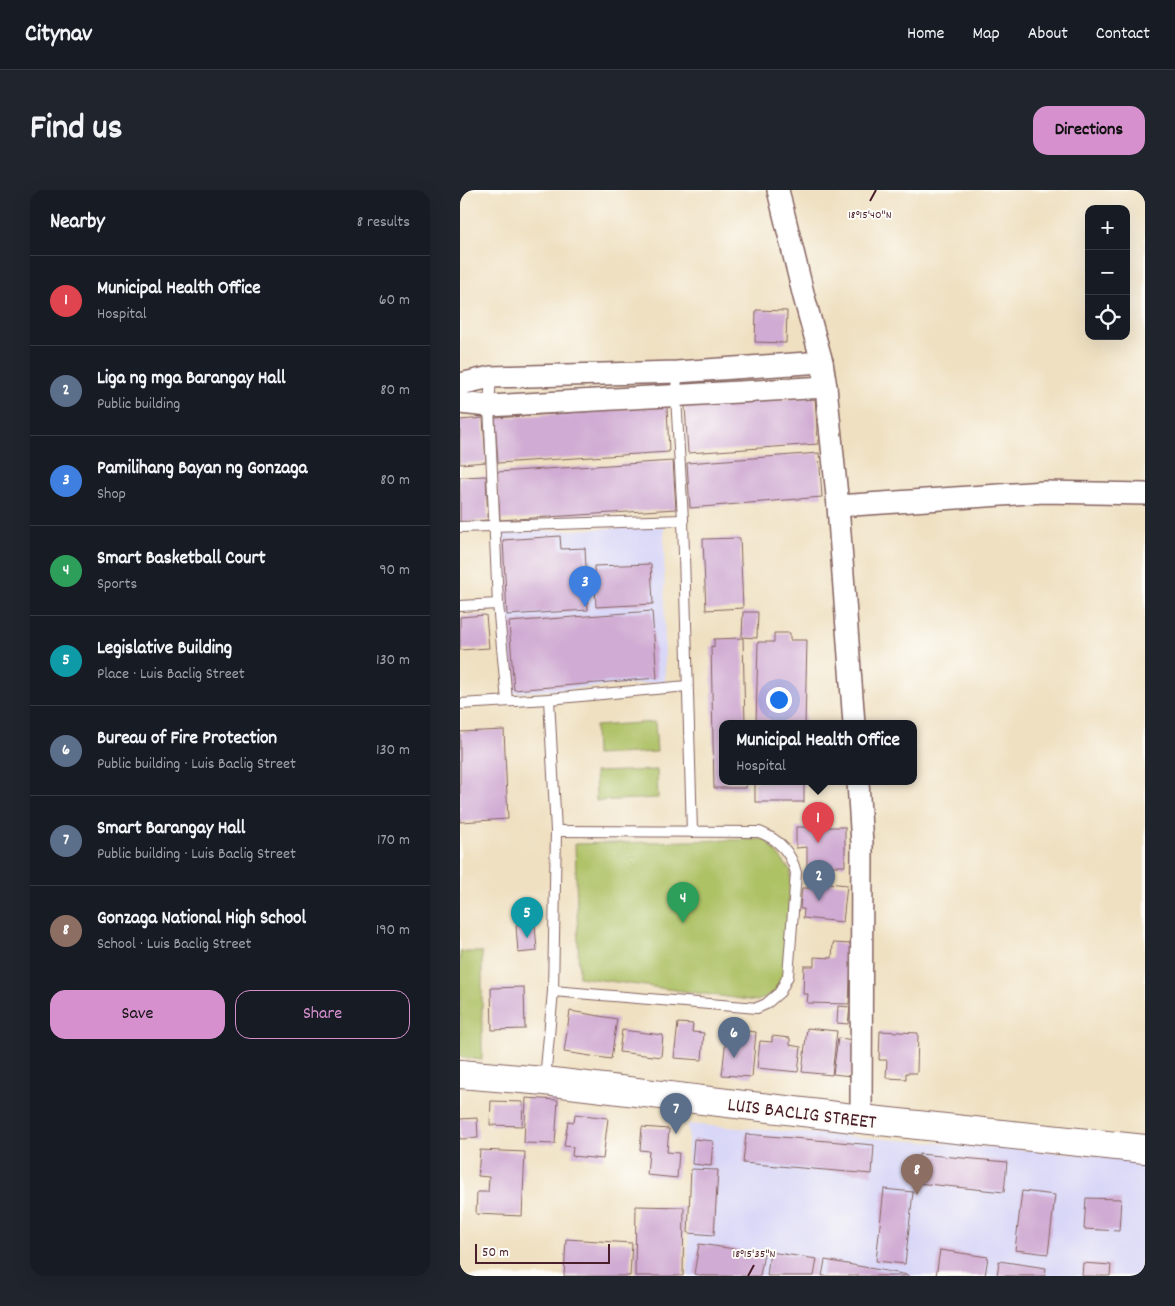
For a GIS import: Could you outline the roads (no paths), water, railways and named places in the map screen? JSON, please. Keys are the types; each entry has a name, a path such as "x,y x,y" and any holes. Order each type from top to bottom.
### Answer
{"street":[{"path":"778,190 822,362 826,387 838,506 854,720"},
{"path":"460,384 491,377 677,372 822,362"},
{"path":"460,403 489,406 826,387"},
{"path":"838,506 1044,492 1145,494"},
{"path":"858,785 862,844 861,1119"},
{"name":"LUIS BACLIG STREET","path":"460,1074 545,1081 861,1119 1145,1149"}],"lane":[{"path":"677,372 676,396 683,520 692,832"},
{"path":"491,377 489,406 494,527 498,604 507,701"},
{"path":"460,527 683,520"},
{"path":"460,606 498,604"},
{"path":"460,704 549,699 687,686"},
{"path":"545,1081 553,991 556,831 549,699"},
{"path":"553,991 757,1008 766,1004 780,992 788,976 796,873 790,855 777,841 759,832 556,831"}],"place":[{"name":"Pamilihang Bayan ng Gonzaga","path":"585,607"},
{"name":"Municipal Health Office","path":"818,843"},
{"name":"Liga ng mga Barangay Hall","path":"819,901"},
{"name":"Smart Basketball Court","path":"683,923"},
{"name":"Legislative Building","path":"527,938"},
{"name":"Bureau of Fire Protection","path":"734,1058"},
{"name":"Smart Barangay Hall","path":"676,1134"},
{"name":"Gonzaga National High School","path":"917,1195"}]}
